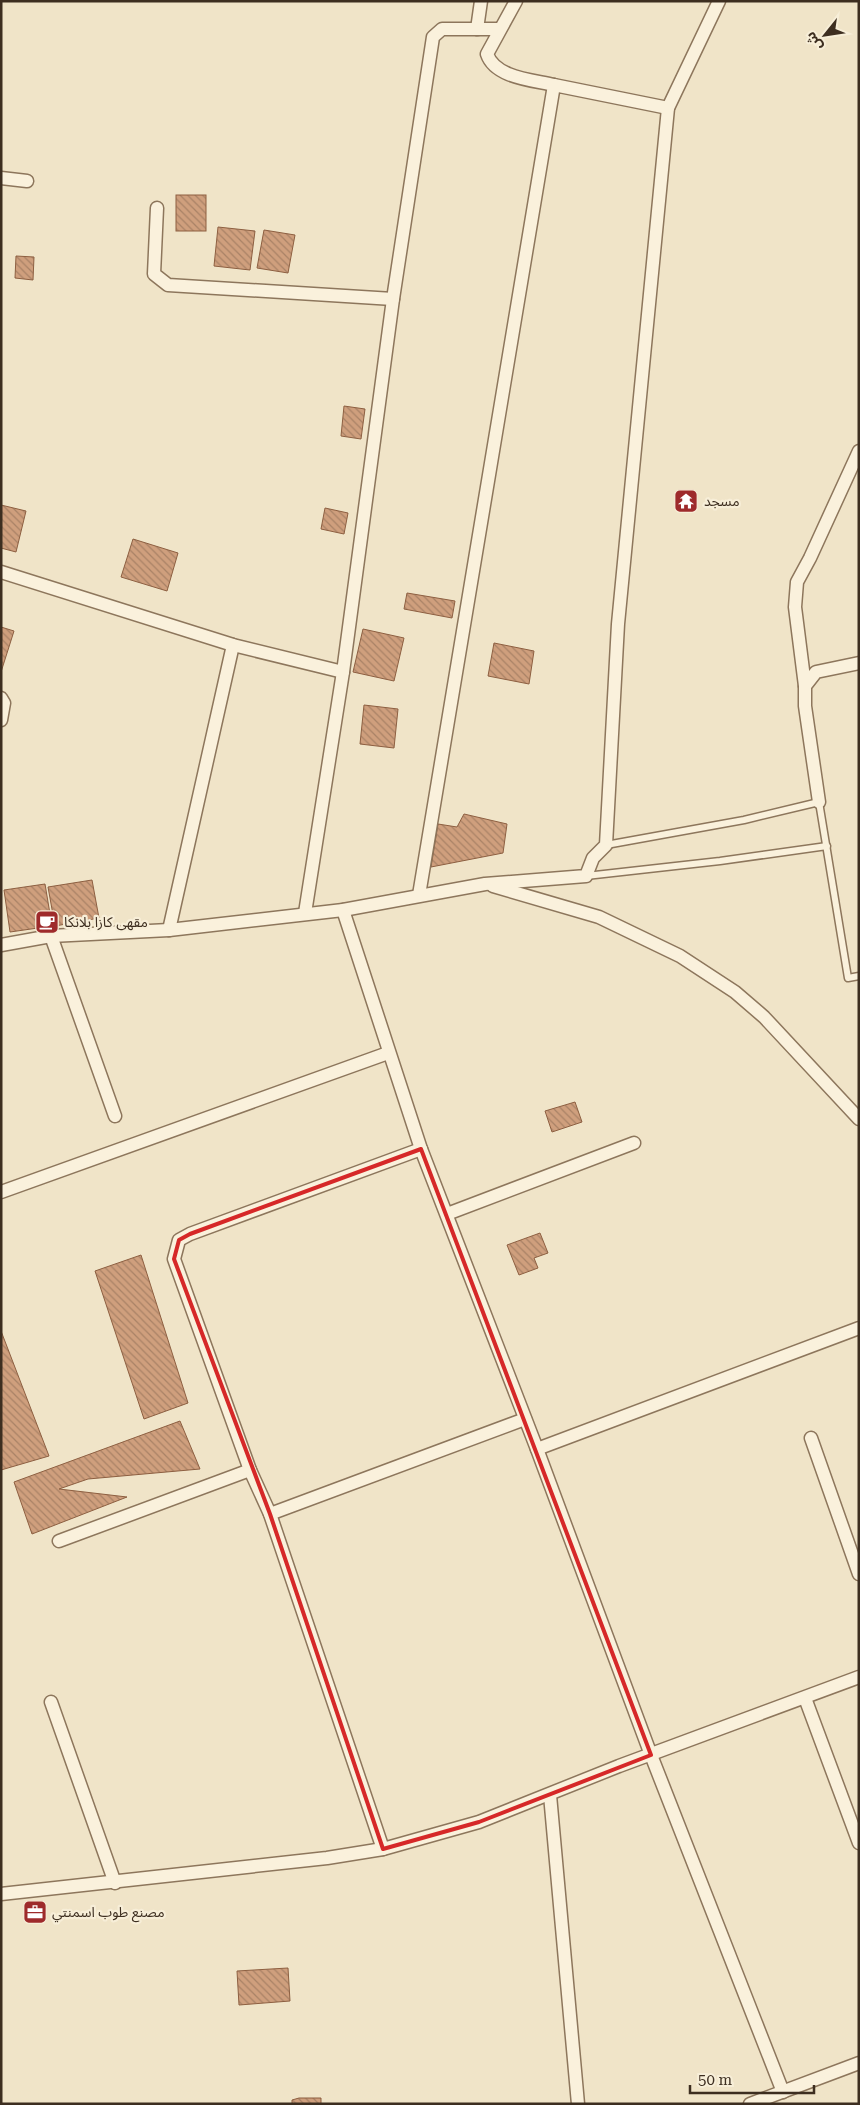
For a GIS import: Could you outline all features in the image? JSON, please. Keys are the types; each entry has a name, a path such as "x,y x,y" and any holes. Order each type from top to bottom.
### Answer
{"street":[{"path":"477,29 481,1"},
{"path":"516,1 487,54 495,67 507,73 554,85 668,108"},
{"path":"1,945 51,936 170,930 343,910 485,884 586,876 593,858 606,845 618,624 668,108 719,1"},
{"path":"304,913 343,672 393,299 433,37 442,29 500,29"},
{"path":"419,896 554,85"},
{"path":"1,178 27,181"},
{"path":"157,208 154,274 168,285 393,299"},
{"path":"819,802 804,706 805,686 795,607 797,582 810,558 859,450"},
{"path":"1,572 233,645 343,672"},
{"path":"170,930 233,645"},
{"path":"805,686 816,672 859,663"},
{"path":"1,698 4,703 1,720"},
{"path":"485,884 599,917 680,956 735,992 764,1017 859,1119"},
{"path":"343,910 388,1053 421,1149 537,1449 651,1755 783,2092"},
{"path":"51,936 115,1116"},
{"path":"1,1192 388,1053"},
{"path":"447,1214 634,1143"},
{"path":"384,1849 270,1514 250,1470 177,1272 174,1259 179,1240 421,1149"},
{"path":"537,1449 859,1328"},
{"path":"270,1514 525,1418"},
{"path":"811,1438 859,1574"},
{"path":"59,1540 250,1470"},
{"path":"1,1894 115,1883 327,1858 384,1849 479,1822 859,1677"},
{"path":"805,1698 859,1843"},
{"path":"51,1702 115,1883"},
{"path":"550,1795 578,2104"},
{"path":"750,2104 859,2063"}],"lane":[{"path":"606,845 735,822 819,802 848,978 859,976"},
{"path":"586,876 720,861 826,846"}],"highlighted area":[{"path":"421,1149 651,1755 479,1822 383,1849 270,1514 174,1259 179,1240 190,1234"}],"building":[{"path":"176,195 206,195 206,231 176,231"},
{"path":"218,227 255,231 250,270 214,266"},
{"path":"264,230 295,235 288,273 257,268"},
{"path":"16,256 34,257 33,280 15,278"},
{"path":"344,406 365,409 361,439 341,436"},
{"path":"1,505 26,511 16,552 1,548"},
{"path":"325,508 348,513 344,534 321,529"},
{"path":"133,539 178,553 167,591 121,577"},
{"path":"407,593 455,601 452,618 404,609"},
{"path":"1,627 14,631 1,672"},
{"path":"363,629 404,638 394,681 353,672"},
{"path":"494,643 534,651 529,684 488,676"},
{"path":"364,705 398,709 394,748 360,744"},
{"path":"464,814 507,824 503,853 431,867 438,824 457,827"},
{"path":"92,880 99,918 55,926 48,887"},
{"path":"45,884 52,926 10,932 4,890"},
{"path":"575,1102 582,1122 552,1132 545,1111"},
{"path":"540,1233 548,1253 534,1258 538,1268 519,1275 507,1245"},
{"path":"141,1255 188,1403 144,1419 95,1271"},
{"path":"1,1331 49,1456 1,1470"},
{"path":"180,1421 200,1469 88,1479 59,1489 127,1497 32,1534 14,1482"},
{"path":"288,1968 290,2001 239,2005 237,1971"},
{"path":"299,2098 321,2098 321,2104 292,2104 292,2100"}],"place":[{"name":"مسجد","path":"686,501"},
{"name":"مقهى كازا بلانكا","path":"47,922"},
{"name":"مصنع طوب اسمنتي","path":"35,1912"}]}
